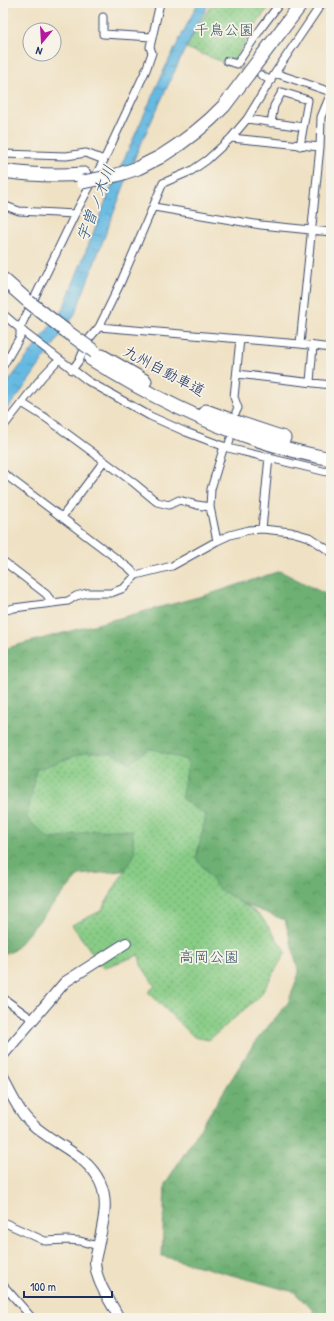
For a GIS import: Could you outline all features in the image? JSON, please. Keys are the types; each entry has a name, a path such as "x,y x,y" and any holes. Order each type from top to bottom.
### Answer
{"highway":[{"path":"160,152 219,100 291,3"},
{"path":"3,179 41,184 84,178 160,152 187,140 210,121 224,106 302,3"},
{"path":"3,171 30,175 84,178"},
{"name":"九州自動車道","path":"3,279 26,306 62,339 159,389 200,408 282,438 331,450"},
{"name":"九州自動車道","path":"3,291 26,306"},
{"name":"九州自動車道","path":"93,355 144,391 196,416 236,432 279,446 331,459"}],"street":[{"path":"3,365 23,331 75,214 104,160 146,70 152,54 150,47 160,3"},
{"path":"227,60 237,64 280,3"},
{"path":"72,370 80,359 88,340 99,327 163,184 191,171 207,160 231,138 247,119 275,73 322,3"},
{"path":"103,17 103,34 152,37"},
{"path":"275,73 331,93 321,117 320,147 300,344"},
{"path":"261,75 270,81"},
{"path":"271,123 274,106 282,92 308,100 300,146"},
{"path":"247,119 303,127"},
{"path":"231,138 320,147"},
{"path":"3,154 66,156 86,153 104,160"},
{"path":"3,205 19,211 75,214"},
{"path":"154,207 261,225 331,232"},
{"path":"3,314 72,370 98,388 150,416 226,447 331,473"},
{"path":"99,327 331,348"},
{"path":"236,412 238,408 234,397 240,339"},
{"path":"310,382 313,346"},
{"path":"3,427 57,358"},
{"path":"236,374 331,385"},
{"path":"22,403 46,418 134,483 157,502 169,505 179,500 210,507"},
{"path":"217,541 210,507 211,489 230,440"},
{"path":"262,529 269,457"},
{"path":"62,517 104,462"},
{"path":"3,473 129,568 136,575"},
{"path":"3,611 14,608 68,601 76,596 87,593 111,593 124,588 136,575 172,566 230,535 250,530 262,529 291,532 309,537 331,552"},
{"path":"3,561 46,594 53,603"},
{"path":"3,1055 32,1019 65,982 126,943"},
{"path":"3,998 32,1019"},
{"path":"3,1080 19,1109 30,1123 46,1136 76,1154 91,1169 100,1181 105,1212 95,1262 99,1281 119,1318"},
{"path":"3,1222 45,1241 80,1241 98,1246"},
{"path":"3,1285 32,1318"}],"green space":[{"name":"千鳥公園","path":"212,3 272,3 231,65 186,48"},
{"path":"280,571 325,594 331,599 331,1318 309,1318 314,1311 294,1292 162,1256 165,1184 255,1042 288,1003 299,973 285,920 153,868 79,875 13,951 3,954 3,649 210,594"},
{"name":"高岡公園","path":"149,748 189,761 181,798 206,816 196,858 219,889 260,915 286,952 260,996 209,1040 194,1037 148,992 155,986 141,965 139,955 103,968 72,925 101,911 135,854 132,830 93,830 67,837 49,839 27,818 36,770 86,752 112,753 130,763"}],"water":[{"path":"198,3 209,3 182,55 137,152 74,316 20,393 3,414 3,389 63,309 109,193 165,68"}],"waterway":[{"path":"219,544 248,534 261,532"},
{"path":"83,597 93,596"},
{"path":"3,616 25,610"}],"tunnel":[{"path":"237,64 261,75"}],"water label":[{"name":"宇曽ノ木川","path":"95,203"}]}
